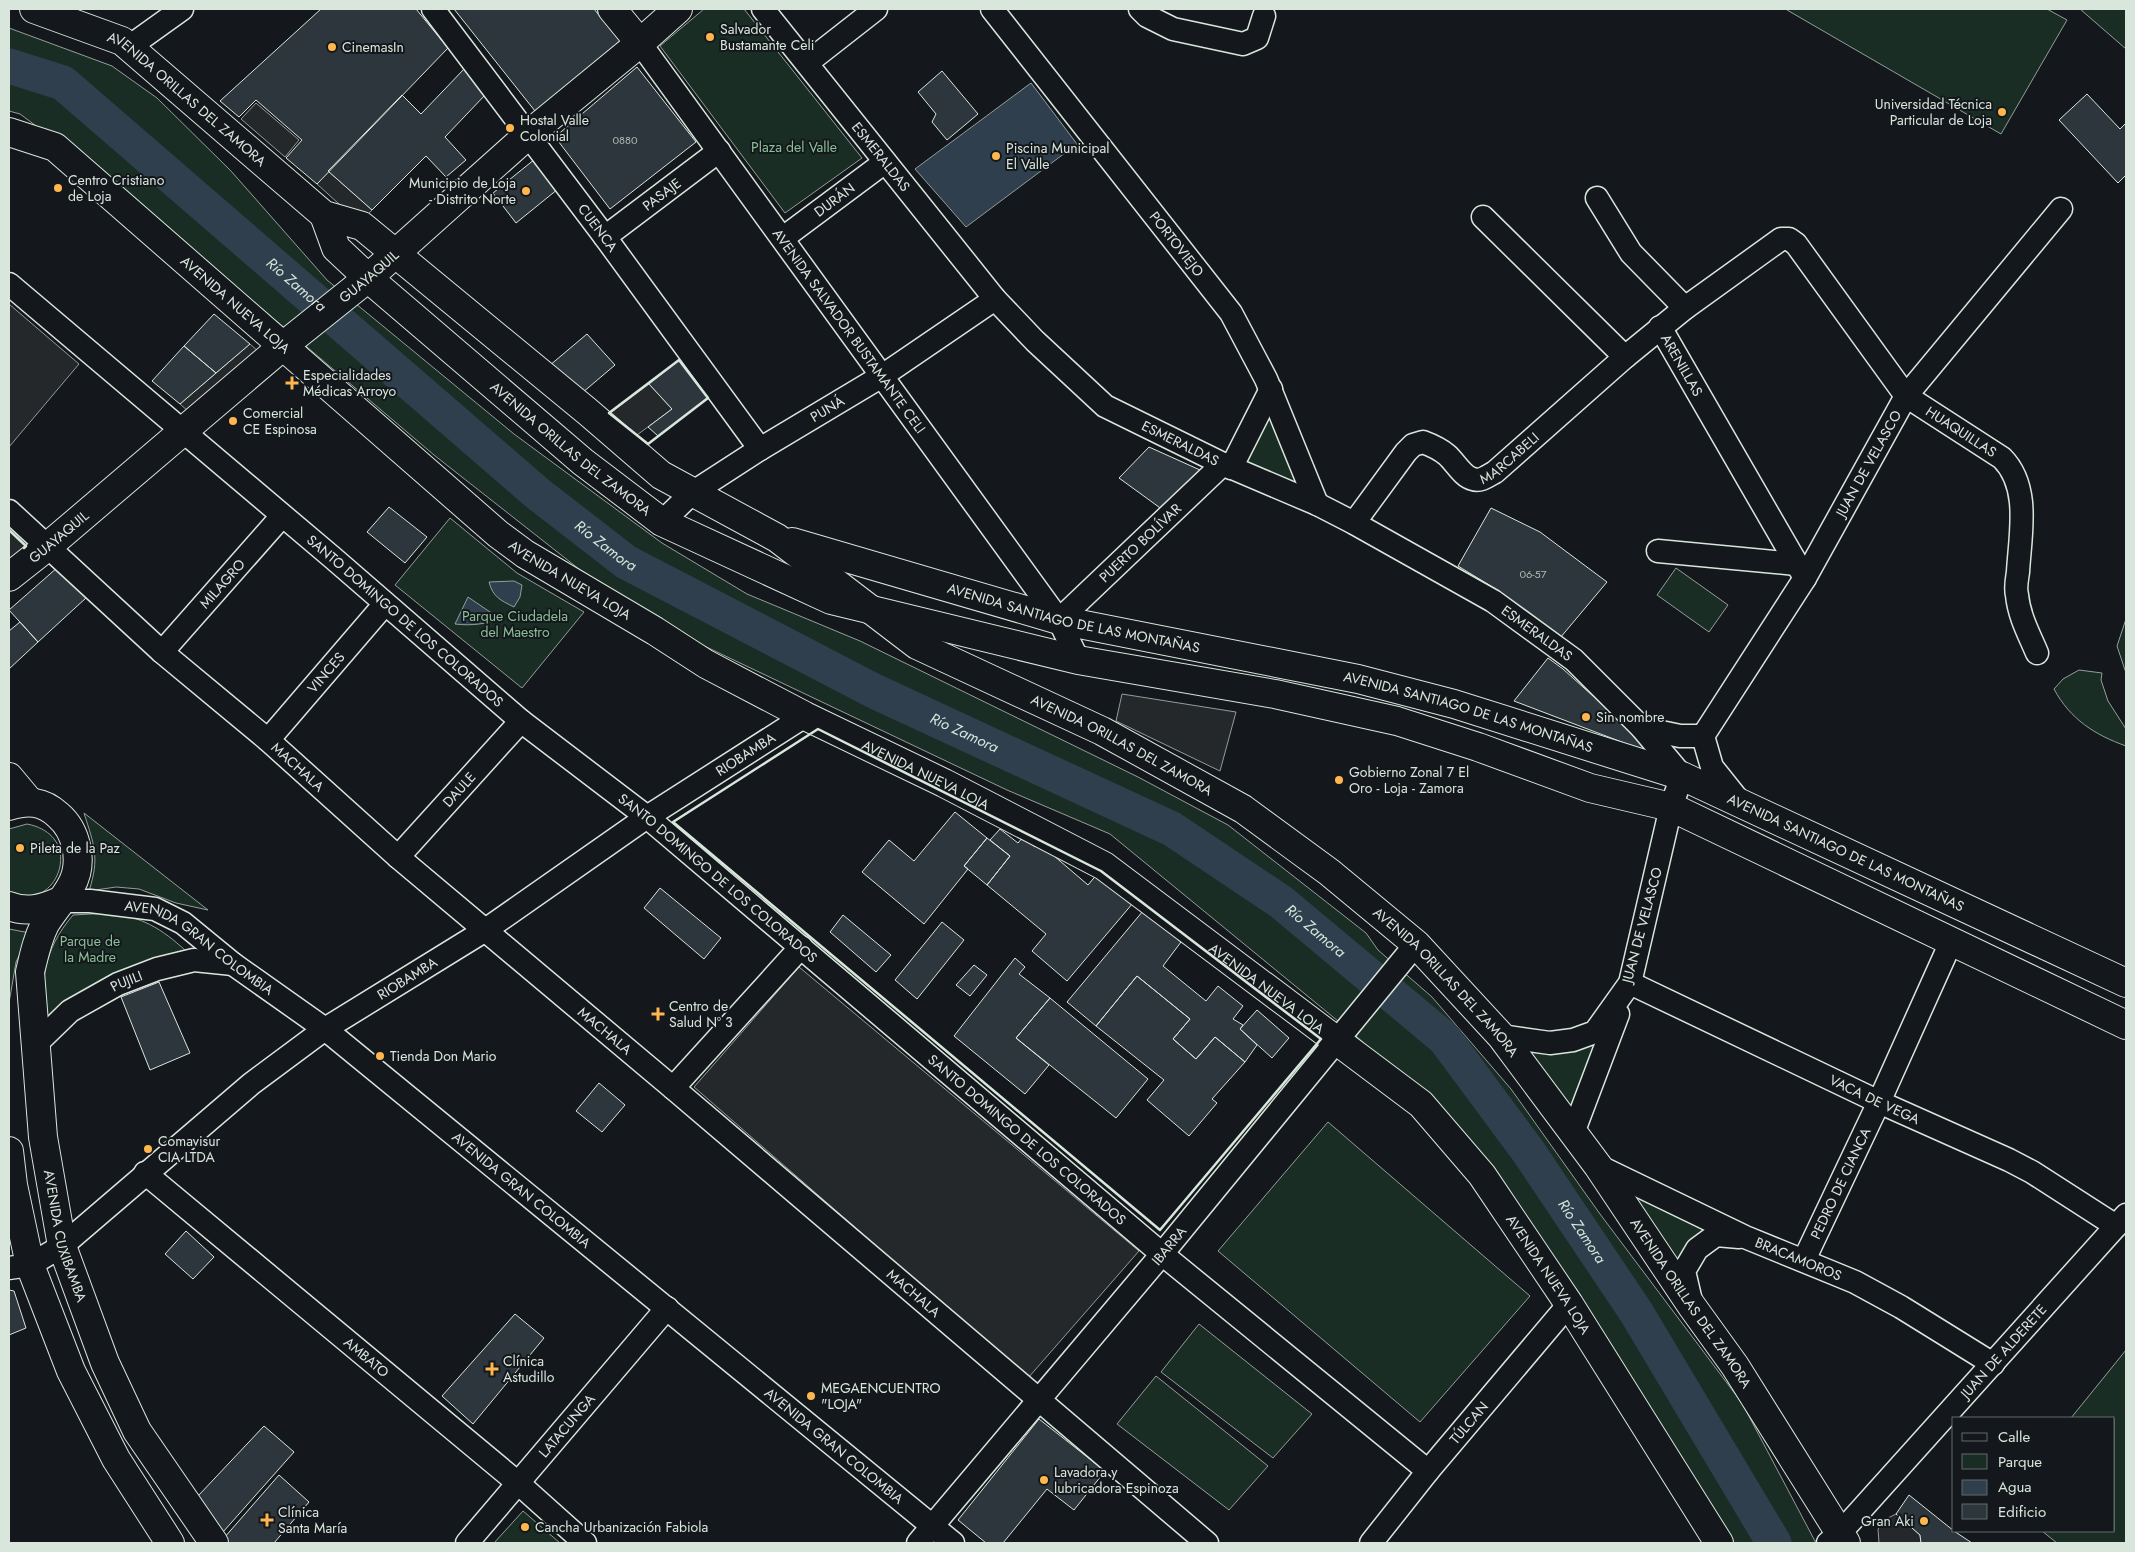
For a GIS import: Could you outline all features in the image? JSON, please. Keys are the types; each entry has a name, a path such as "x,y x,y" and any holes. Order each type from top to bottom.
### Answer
{"main road":[{"name":"AVENIDA ORILLAS DEL ZAMORA","path":"34,9 122,41 324,215 362,226 588,412 661,475 777,538 917,645 1102,731 1243,809 1329,872 1501,1036 1598,1166 1735,1366 1838,1540"},
{"name":"AVENIDA SALVADOR BUSTAMANTE CELI","path":"612,9 640,43"},
{"name":"GUAYAQUIL","path":"9,577 48,547 283,346 368,278 528,134 640,43 678,9"},
{"name":"AVENIDA NUEVA LOJA","path":"9,132 55,146 498,534 525,554 655,631 706,664 805,716 944,783 1104,866 1342,1032 1421,1104 1482,1175 1569,1304 1719,1543"},
{"name":"AVENIDA ORILLAS DEL ZAMORA","path":"324,215 336,248 368,278 583,462 662,522 831,600 870,610"},
{"name":"AVENIDA SANTIAGO DE LAS MONTAÑAS","path":"777,538 1059,620 1358,680 1454,704 1682,776 2126,983"},
{"name":"AVENIDA SANTIAGO DE LAS MONTAÑAS","path":"870,610 1078,660 1275,694 1397,721 1478,746 1590,788 1671,807 1837,885 1951,942 2028,976 2126,1025"},
{"path":"9,777 19,804"},
{"name":"AVENIDA CUXIBAMBA","path":"19,804 52,808 64,820 74,836 77,850 76,870 72,885 60,900 36,945 30,972 43,1137 62,1246 105,1363 137,1431 214,1543"},
{"path":"9,906 21,911 44,908 60,900"},
{"path":"9,1152 19,1266 116,1459 170,1543"}],"street":[{"path":"129,47 182,9"},
{"name":"CUENCA","path":"433,9 605,237 760,449"},
{"name":"ESMERALDAS","path":"763,9 995,299 1054,360 1105,406 1227,466 1317,504 1493,600 1574,660 1642,728 1682,776"},
{"path":"807,63 876,9"},
{"name":"PORTOVIEJO","path":"992,9 1231,313 1270,389 1317,504"},
{"path":"1140,9 1147,16 1172,29 1243,44 1257,38 1264,16"},
{"name":"AVENIDA SALVADOR BUSTAMANTE CELI","path":"640,43 1059,620 1078,660"},
{"name":"PASAJE","path":"605,237 719,151"},
{"name":"DURÁN","path":"783,238 885,162"},
{"path":"1598,198 1631,253 1685,308 1660,326"},
{"name":"JUAN DE VELASCO","path":"1703,736 1906,396 2061,209"},
{"path":"1483,217 1625,358"},
{"name":"HUAQUILLAS","path":"1685,308 1781,239 1789,239 1796,244 1906,396 2002,458 2011,467 2018,481 2021,501 2016,593 2020,613 2036,653"},
{"name":"SANTO DOMINGO DE LOS COLORADOS","path":"9,284 521,721 647,817 1162,1254 1428,1472"},
{"name":"PUNÁ","path":"662,522 692,493 760,449 882,376 995,299"},
{"name":"ARENILLAS","path":"1625,358 1660,326 1800,571"},
{"name":"MARCABELI","path":"1354,523 1406,452 1413,446 1423,442 1431,445 1446,454 1467,476 1474,480 1484,479 1495,472 1625,358"},
{"path":"1227,466 1270,389"},
{"name":"PUERTO BOLÍVAR","path":"1059,620 1227,466"},
{"name":"MACHALA","path":"9,511 162,652 268,740 398,857 673,1088 1207,1543"},
{"name":"MILAGRO","path":"162,652 282,516"},
{"path":"1658,551 1800,571"},
{"name":"VINCES","path":"268,740 384,604"},
{"name":"RIOBAMBA","path":"19,1266 62,1246 251,1084 325,1029 484,931 647,817 805,716"},
{"name":"DAULE","path":"398,857 521,721"},
{"path":"1642,728 1680,736 1703,736 1712,767 1740,802"},
{"name":"JUAN DE VELASCO","path":"1501,1036 1550,1042 1574,1040 1595,1032 1630,983 1671,807 1682,776"},
{"name":"AVENIDA GRAN COLOMBIA","path":"60,900 90,901 155,909 183,923 233,964 325,1029 953,1543"},
{"name":"PEDRO DE CIANCA","path":"1804,1260 1879,1102 1951,942"},
{"path":"673,1088 801,947"},
{"name":"IBARRA","path":"918,1543 1162,1254 1410,951"},
{"name":"PUJILI","path":"37,1043 70,1011 118,984 157,969 194,960 233,964"},
{"path":"1573,1133 1630,983"},
{"name":"VACA DE VEGA","path":"1630,983 1879,1102 2009,1160 2121,1220"},
{"name":"BRACAMOROS","path":"1598,1166 1745,1237 1855,1282 1901,1306 1993,1364"},
{"name":"AMBATO","path":"145,1173 518,1483 585,1543"},
{"name":"JUAN DE ALDERETE","path":"1838,1540 2121,1220"},
{"path":"1692,1305 1684,1271 1697,1249 1716,1235 1745,1237"},
{"name":"TÚLCAN","path":"1371,1543 1569,1304"},
{"name":"LATACUNGA","path":"467,1543 668,1308"}],"green space":[{"name":"Plaza del Valle","path":"704,9 744,9 862,158 785,213 660,46"},
{"path":"1788,9 2047,9 2067,20 2001,134"},
{"path":"2080,9 2126,9 2126,49"},
{"path":"9,28 112,66 157,98 231,171 327,280 514,434 662,543 747,594 860,641 1138,777 1228,825 1366,933 1378,950 1432,997 1511,1089 1600,1214 1742,1403 1816,1543 1732,1543 1452,1125 1355,1035 1110,834 1007,790 698,643 579,569 434,455 120,188 20,114 9,111"},
{"path":"1271,389 1317,504 1231,468"},
{"name":"Parque Ciudadela del Maestro","path":"450,518 517,573 584,612 522,688 395,585"},
{"path":"1676,568 1728,605 1709,632 1657,595"},
{"path":"2126,619 2126,673 2117,646"},
{"path":"2079,670 2102,673 2101,680 2108,701 2126,729 2126,746 2104,737 2084,725 2060,700 2054,689 2063,679"},
{"path":"84,813 208,910 176,903 139,889 116,887 89,891 95,860 91,834"},
{"path":"27,824 46,831 57,843 61,857 59,872 51,885 40,894 26,897 9,892 9,829"},
{"name":"Parque de la Madre","path":"109,913 131,917 150,925 168,936 186,951 42,1027 44,981 49,955 55,942 73,915"},
{"path":"9,929 30,933 16,962 9,1003"},
{"path":"1615,1021 1573,1133 1501,1036 1528,1040"},
{"path":"1328,1122 1530,1296 1420,1422 1218,1251"},
{"path":"1598,1166 1716,1235 1684,1271"},
{"path":"1199,1324 1312,1414 1273,1458 1161,1372"},
{"path":"2126,1350 2126,1543 2057,1543 2043,1532 2115,1532 2115,1417 2072,1417"},
{"path":"1156,1376 1268,1466 1229,1510 1117,1424"},
{"name":"Cancha Urbanización Fabiola","path":"523,1511 560,1543 494,1543"}],"shaded area":[{"path":"256,103 299,140 285,157 241,119"},
{"path":"328,171 372,210 360,223 317,184"},
{"path":"9,304 79,364 9,447"},
{"path":"250,344 259,352 189,412 180,404"},
{"path":"649,384 672,409 637,435 609,414"},
{"path":"9,530 26,546 9,561"},
{"path":"1122,694 1236,712 1220,771 1116,721"},
{"path":"799,967 1139,1251 1028,1378 694,1087"},
{"path":"1896,1514 1920,1535 1921,1543 1879,1543 1878,1529 1888,1518"}],"water":[{"name":"Piscina Municipal El Valle","path":"1031,83 1077,144 966,227 915,169"},
{"path":"514,581 522,585 520,597 514,607 498,598 489,582"},
{"path":"468,597 493,614 503,618 479,624 455,624"}],"building":[{"path":"321,9 416,9 448,48 317,184 286,158 302,140 256,100 239,117 220,101"},
{"path":"454,9 594,9 620,41 535,111"},
{"path":"637,67 696,142 610,209 555,137"},
{"path":"465,68 486,94 445,137 466,160 446,177 426,156 372,210 328,171 402,95 421,114"},
{"path":"942,71 978,114 947,140 932,122 936,114 918,92"},
{"path":"2087,94 2120,129 2126,123 2126,175 2118,183 2059,120"},
{"name":"Municipio de Loja - Distrito Norte","path":"535,159 558,189 516,223 493,193"},
{"path":"214,314 250,344 216,373 184,346"},
{"path":"587,334 615,365 582,393 549,366"},
{"path":"184,346 216,373 180,404 152,381"},
{"path":"679,360 708,398 658,436 648,427 672,409 649,384"},
{"path":"1149,447 1200,470 1163,510 1119,478"},
{"path":"389,507 427,537 405,563 367,532"},
{"path":"1491,508 1540,532 1607,582 1560,638 1499,591 1458,566"},
{"path":"58,567 87,597 38,642 9,610"},
{"path":"20,622 38,642 9,669 9,631"},
{"name":"Sin nombre","path":"1548,658 1563,669 1634,733 1648,752 1514,701"},
{"path":"955,812 987,838 964,866 968,869 924,924 862,872 889,840 914,861"},
{"path":"1000,829 1018,843 1023,837 1035,847 1039,843 1088,885 1098,873 1133,903 1067,981 1032,951 1046,934 987,885 1010,856 990,840"},
{"path":"987,838 1010,856 987,885 964,866"},
{"path":"660,888 721,938 704,959 644,908"},
{"path":"1143,911 1181,942 1163,966 1206,1001 1218,986 1243,1006 1233,1019 1243,1025 1240,1029 1257,1045 1245,1062 1215,1037 1196,1059 1173,1039 1190,1019 1137,976 1096,1026 1067,1002"},
{"path":"843,915 891,955 876,972 830,932"},
{"path":"942,922 964,940 917,999 895,980"},
{"path":"1015,958 1025,967 1019,974 1050,998 1016,1038 1049,1065 1025,1094 954,1036"},
{"path":"974,965 987,975 970,996 956,985"},
{"path":"1137,976 1190,1019 1173,1039 1196,1059 1215,1037 1245,1062 1212,1099 1217,1103 1189,1136 1147,1100 1164,1080 1096,1026"},
{"path":"159,982 190,1053 150,1070 121,997"},
{"path":"1050,998 1148,1079 1116,1118 1016,1038"},
{"path":"1257,1010 1289,1038 1272,1058 1240,1029"},
{"path":"599,1083 625,1105 602,1132 576,1111"},
{"path":"186,1231 214,1257 193,1279 165,1254"},
{"path":"9,1290 14,1291 26,1328 9,1335"},
{"name":"Clínica Astudillo","path":"515,1314 544,1338 473,1424 442,1396"},
{"name":"Lavadora y lubricadora Espinoza","path":"1039,1419 1105,1471 1074,1510 1047,1489 1003,1543 986,1543 958,1520"},
{"path":"264,1426 294,1452 223,1532 198,1496"},
{"name":"Clínica Santa María","path":"279,1475 309,1502 274,1543 228,1543 224,1538"},
{"name":"Gran Aki","path":"1909,1495 1952,1529 1952,1532 1956,1532 1972,1543 1921,1543 1920,1535 1896,1514"}],"waterway":[{"name":"Río Zamora","path":"9,66 63,83 537,493 626,562 874,691 1172,829 1281,902 1445,1039 1528,1151 1636,1312 1774,1543"}],"wall":[{"path":"679,360 708,398 648,444 609,413 679,360"},
{"path":"9,530 26,546 24,548"},
{"path":"818,729 1101,871 1321,1039 1160,1230 673,822 818,729"}],"place":[{"name":"Salvador Bustamante Celi","path":"710,37"},
{"name":"CinemasIn","path":"332,47"},
{"name":"Universidad Técnica Particular de Loja","path":"2002,112"},
{"name":"Hostal Valle Colonial","path":"510,128"},
{"name":"Piscina Municipal El Valle","path":"996,156"},
{"name":"Centro Cristiano de Loja","path":"58,188"},
{"name":"Municipio de Loja - Distrito Norte","path":"526,191"},
{"name":"Especialidades Médicas Arroyo","path":"292,383"},
{"name":"Comercial CE Espinosa","path":"233,421"},
{"name":"Sin nombre","path":"1586,717"},
{"name":"Gobierno Zonal 7 El Oro - Loja - Zamora","path":"1339,780"},
{"name":"Pileta de la Paz","path":"20,848"},
{"name":"Centro de Salud Nº 3","path":"658,1014"},
{"name":"Tienda Don Mario","path":"380,1056"},
{"name":"Comavisur CIA LTDA","path":"148,1149"},
{"name":"Clínica Astudillo","path":"492,1369"},
{"name":"MEGAENCUENTRO \"LOJA\"","path":"811,1396"},
{"name":"Lavadora y lubricadora Espinoza","path":"1044,1480"},
{"name":"Clínica Santa María","path":"267,1520"},
{"name":"Gran Aki","path":"1924,1521"},
{"name":"Cancha Urbanización Fabiola","path":"525,1527"}]}
